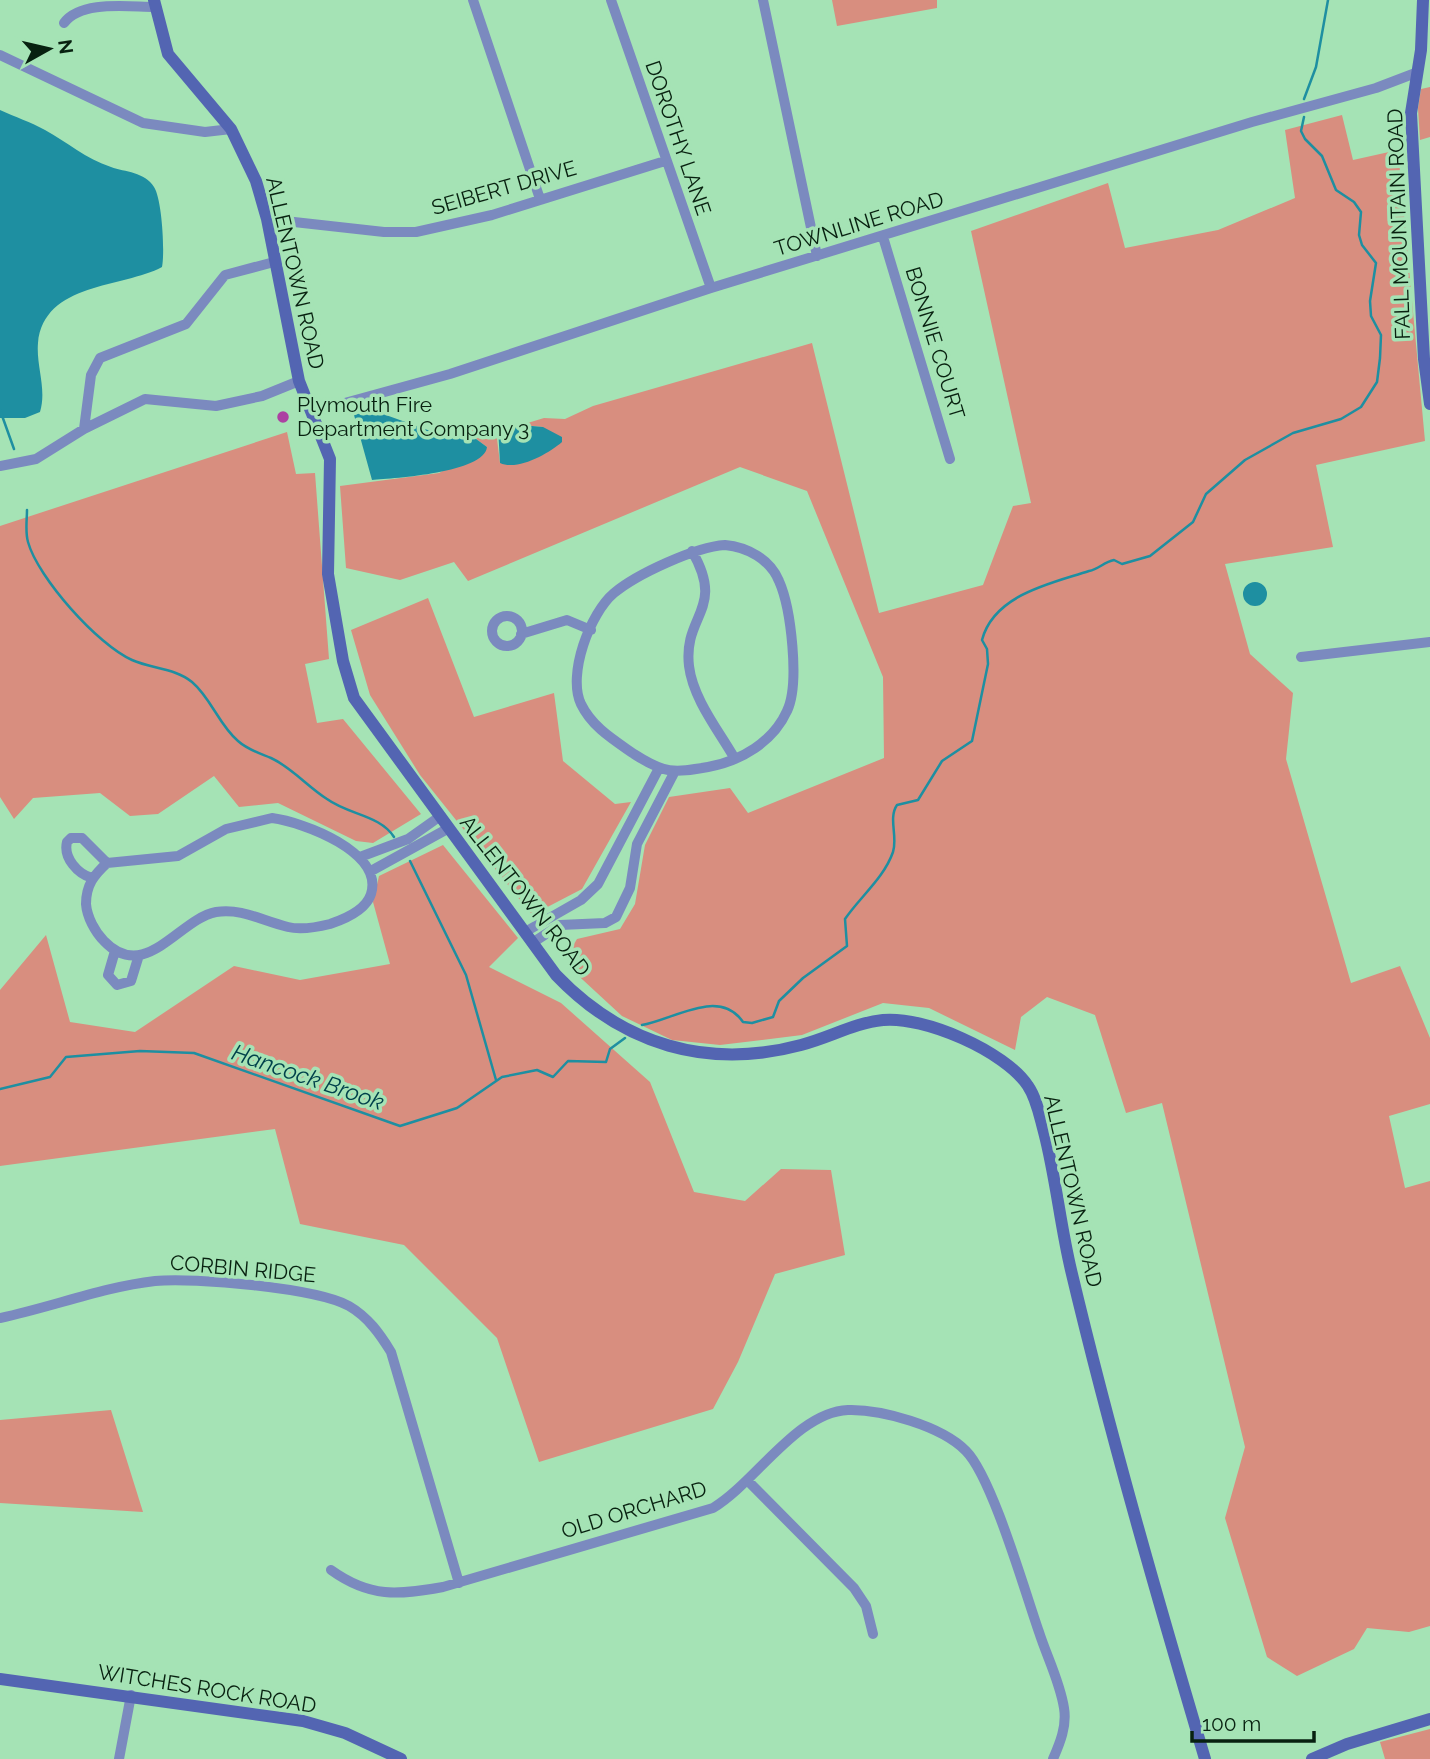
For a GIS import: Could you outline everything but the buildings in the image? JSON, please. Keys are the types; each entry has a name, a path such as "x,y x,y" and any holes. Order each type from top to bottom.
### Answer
{"street":[{"path":"473,0 540,199"},
{"name":"DOROTHY LANE","path":"611,0 711,288"},
{"path":"763,0 817,256"},
{"name":"FALL MOUNTAIN ROAD","path":"1423,0 1418,72 1411,113 1424,359 1430,404"},
{"path":"64,23 68,17 86,7 154,3"},
{"name":"ALLENTOWN ROAD","path":"154,3 161,34 176,67 231,129 256,181 267,219 299,382 330,459 328,574 343,660 354,698 556,975 589,1004 630,1030 672,1049 721,1054 772,1051 802,1045 869,1022 901,1019 927,1025 972,1044 1011,1067 1029,1087 1050,1157 1070,1266 1089,1341 1205,1759"},
{"path":"0,55 143,123 205,132 231,129"},
{"name":"TOWNLINE ROAD","path":"312,412 450,374 711,288 1252,122 1376,88 1418,72"},
{"name":"SEIBERT DRIVE","path":"267,219 384,232 416,232 482,218 665,161"},
{"name":"BONNIE COURT","path":"883,237 950,459"},
{"path":"85,429 91,375 100,358 186,324 225,275 274,262"},
{"path":"0,466 36,459 85,429 145,399 216,406 262,396 299,382"},
{"path":"725,545 753,551 779,580 787,614 794,681 789,709 765,740 735,759 674,773 658,770 601,732 580,703 576,687 576,662 613,593 692,551 725,545"},
{"path":"692,551 707,587 693,636 689,666 695,690 735,759"},
{"path":"521,634 567,620 591,630"},
{"path":"1301,657 1430,642"},
{"path":"529,937 581,900 598,884 658,770"},
{"path":"529,937 560,925 593,925 616,917 629,888 637,844 674,773"},
{"path":"360,857 408,839 439,817"},
{"path":"272,818 314,829 360,857 371,871 372,888 365,905 332,923 289,928 252,914 217,912 192,922 156,950 139,955 115,951 93,926 86,908 87,890 92,878 107,863 178,856 226,829 272,818"},
{"path":"371,871 449,828"},
{"path":"92,878 74,865 66,854 66,842 71,838 82,838 107,863"},
{"path":"115,951 108,975 117,985 131,981 139,955"},
{"name":"CORBIN RIDGE","path":"0,1318 158,1281 282,1289 330,1297 351,1307 376,1328 391,1352 459,1583"},
{"name":"OLD ORCHARD","path":"331,1570 351,1584 380,1593 406,1594 459,1583 713,1508 748,1481 802,1428 825,1416 846,1410 867,1411 931,1427 954,1440 968,1453 983,1479 1001,1524 1060,1691 1064,1726 1052,1759"},
{"path":"748,1481 854,1588 866,1606 873,1634"},
{"name":"WITCHES ROCK ROAD","path":"0,1679 131,1695 303,1721 345,1733 401,1759"},
{"path":"119,1759 131,1695"},
{"path":"1312,1759 1347,1744 1430,1719"}],"shaded area":[{"path":"832,0 937,0 937,8 837,26"},
{"path":"1430,87 1430,137 1420,140 1418,108 1421,89"},
{"path":"1342,115 1353,160 1398,150 1425,441 1316,465 1333,547 1225,564 1250,654 1293,693 1286,759 1351,983 1400,966 1430,1038 1430,1104 1389,1116 1405,1188 1430,1181 1430,1626 1409,1632 1367,1628 1354,1649 1297,1676 1267,1657 1225,1518 1245,1447 1162,1103 1126,1113 1095,1015 1047,997 1021,1017 1015,1050 929,1008 883,1003 802,1035 720,1045 672,1040 622,1016 570,968 568,954 577,939 620,929 635,904 645,845 669,797 730,788 748,813 884,758 883,677 807,491 740,467 468,581 454,562 400,580 346,568 340,486 439,473 487,447 461,428 495,423 500,463 543,427 521,425 544,418 565,419 593,406 812,343 879,613 983,585 1013,506 1031,503 971,231 1108,183 1125,248 1218,230 1295,198 1285,130"},
{"path":"287,432 296,474 315,473 329,659 305,664 317,723 343,719 421,814 373,843 356,841 278,803 239,807 214,776 158,814 130,816 100,793 33,798 14,819 0,797 0,526"},
{"path":"428,598 474,717 554,693 563,761 615,804 631,802 582,889 532,915 420,775 370,695 351,630"},
{"path":"443,845 518,938 489,967 561,1003 650,1082 694,1192 745,1201 781,1169 831,1170 845,1255 775,1274 738,1362 713,1409 539,1462 497,1338 404,1245 300,1224 275,1129 0,1166 0,990 46,935 70,1022 135,1032 234,966 300,980 390,964 373,902 379,876"},
{"path":"111,1410 143,1512 0,1503 0,1420"},
{"path":"1430,1729 1430,1759 1385,1759 1380,1742"}],"water":[{"path":"0,110 40,127 102,164 145,178 157,193 162,226 162,267 70,298 54,308 43,323 38,343 42,403 40,412 25,418 0,418"},
{"path":"372,410 436,433 461,428 487,447 482,456 455,468 418,476 372,480 354,415"},
{"path":"498,427 543,427 562,437 562,442 524,463 500,463"},
{"path":"1255,582 1263,586 1267,594 1263,602 1255,606 1247,602 1243,594 1247,586"}],"waterway":[{"name":"Hancock Brook","path":"1304,99 1316,67 1328,0"},
{"name":"Hancock Brook","path":"642,1025 709,1006 733,1012 743,1022 752,1023 773,1017 779,1001 803,978 847,946 845,919 878,879 893,852 893,816 897,805 918,800 942,761 972,741 988,664 987,649 982,640 989,624 999,612 1012,601 1042,586 1093,570 1110,561 1122,564 1150,556 1193,522 1206,494 1245,460 1293,433 1341,419 1361,407 1377,382 1380,358 1381,335 1371,316 1370,301 1376,263 1362,245 1359,235 1361,212 1354,202 1336,190 1322,156 1305,139 1301,131 1304,117"},
{"path":"0,410 14,449"},
{"path":"27,510 27,538 34,557 56,591 87,626 132,660 185,677 199,688 231,735 242,744 278,762 336,804 381,824 394,837"},
{"path":"410,861 466,975 496,1080"},
{"name":"Hancock Brook","path":"0,1089 50,1077 66,1057 140,1051 194,1053 400,1126 457,1108 502,1077 537,1070 553,1077 568,1061 606,1062 610,1049 625,1038"}],"place":[{"name":"Plymouth Fire Department Company 3","path":"283,417"}]}
